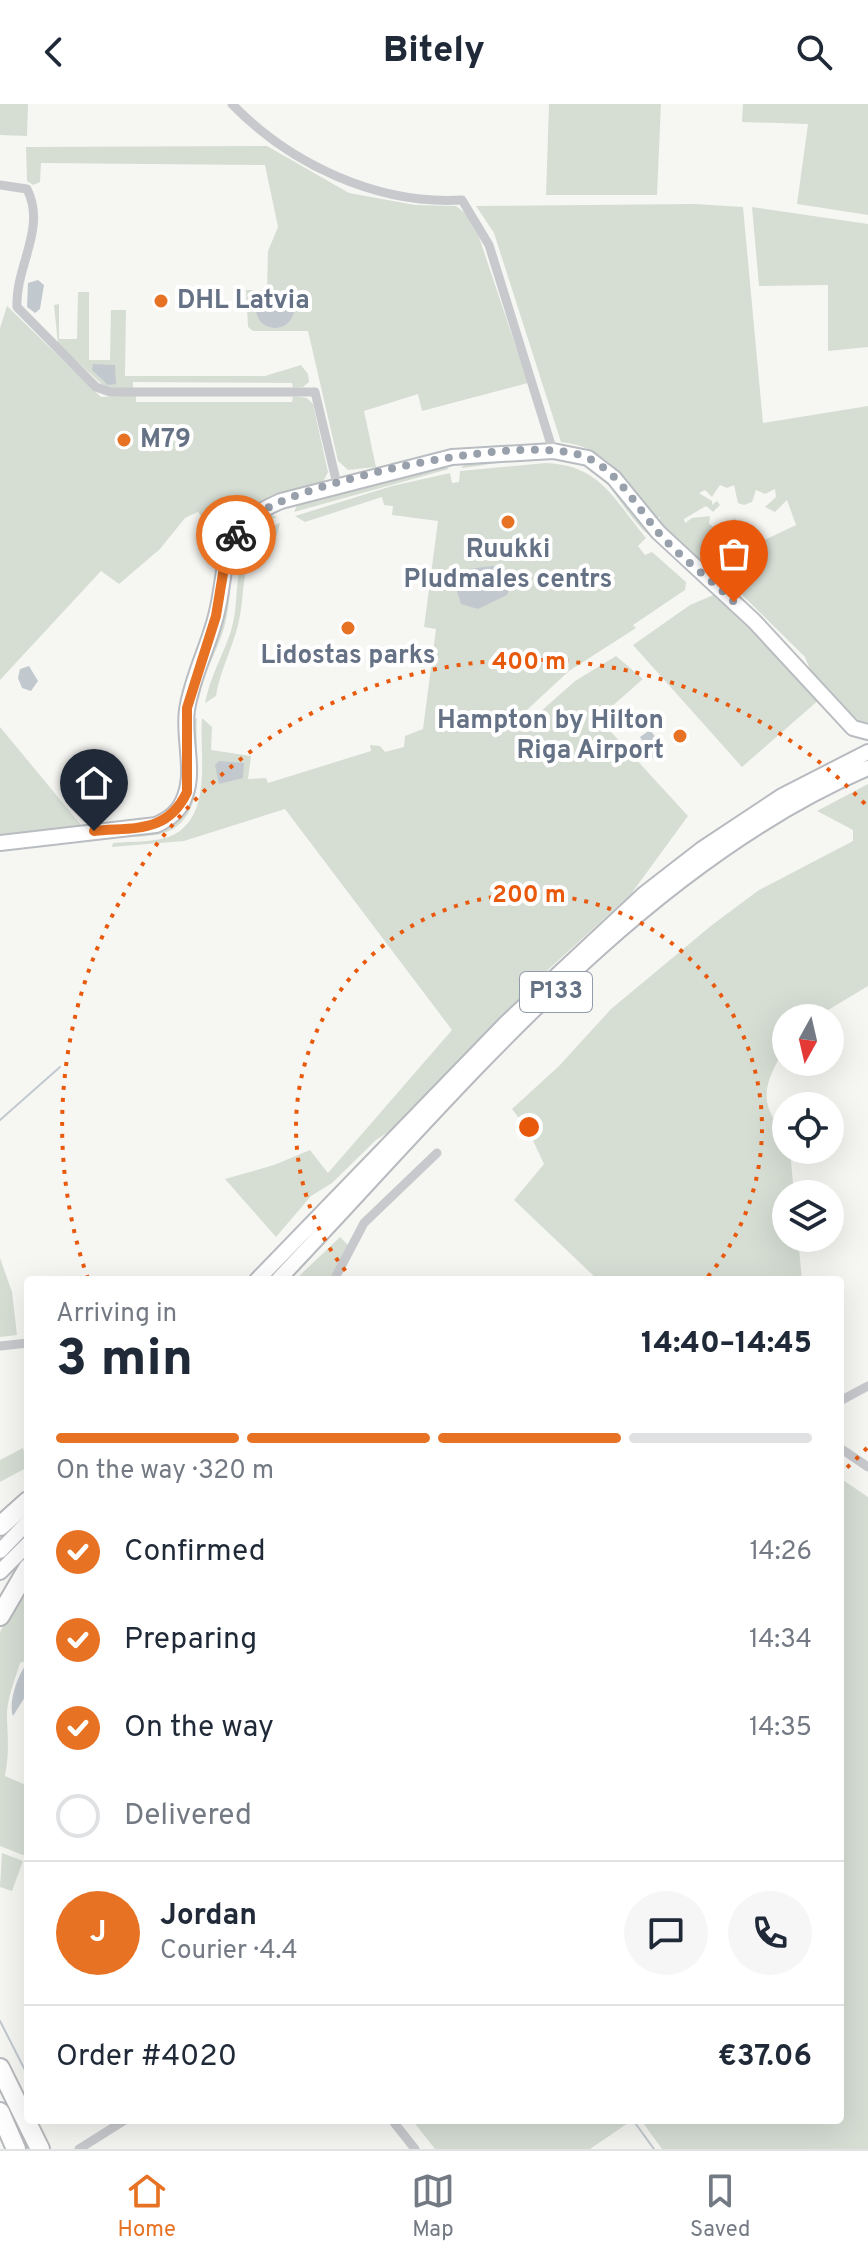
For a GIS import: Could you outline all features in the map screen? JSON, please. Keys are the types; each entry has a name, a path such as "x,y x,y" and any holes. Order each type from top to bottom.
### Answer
{"highway":[{"path":"0,1526 24,1505"},
{"path":"0,1616 24,1575"},
{"path":"0,2068 24,2117"},
{"path":"0,2112 16,2149"},
{"path":"28,2124 40,2149"}],"main road":[{"path":"0,843 156,825 177,812 187,792 187,708 216,616 227,549 239,531 270,506 337,484 452,457 553,451 573,453 602,466 658,532 754,621 853,728 868,732"},
{"name":"P133","path":"261,1276 506,1023 634,903 702,849 768,805 868,752"},
{"name":"P133","path":"282,1276 515,1032 647,910 769,819 868,768"},
{"path":"0,1551 24,1526"},
{"path":"0,1572 24,1548"}],"street":[{"path":"232,104 277,144 331,173 401,198 462,200 489,245 553,451"},
{"path":"0,185 27,189 32,200 33,239 17,295 17,307 96,387 110,392 315,392 337,484"},
{"path":"336,1276 364,1223 437,1153"},
{"path":"0,1346 24,1343"},
{"path":"844,1399 868,1386"},
{"path":"844,1451 868,1467"},
{"path":"79,2149 119,2124"},
{"path":"395,2124 415,2149"}],"shaded area":[{"path":"0,104 28,104 27,136 0,135"},
{"path":"549,104 661,104 657,195 546,195"},
{"path":"743,104 868,104 868,215 797,204 808,124 742,122"},
{"path":"267,146 349,193 415,205 456,206 465,213 479,237 528,383 422,411 418,394 364,411 376,467 348,470 338,461 308,331 253,331 248,327 246,290 267,290 268,251 278,227 265,165 41,163 40,182 33,185 27,181 26,147"},
{"path":"694,204 743,207 763,423 868,406 868,723 860,722 812,674 805,657 715,568 717,562 729,569 748,548 796,525 787,500 775,512 765,507 776,497 775,489 765,494 756,490 752,502 744,505 738,503 734,485 727,488 720,485 712,497 705,490 699,493 712,501 712,505 717,501 720,505 713,512 706,506 684,519 685,523 692,518 710,516 709,524 716,528 736,518 706,560 706,569 658,523 660,517 655,519 626,480 605,459 578,445 561,442 494,233 476,206"},
{"path":"752,207 868,224 868,347 828,351 828,285 759,286"},
{"path":"38,280 44,285 40,309 35,313 27,307 28,283"},
{"path":"275,290 288,296 294,309 288,322 275,328 262,322 256,309 262,296"},
{"path":"78,292 89,292 89,360 110,360 111,310 126,310 125,376 265,376 301,365 308,374 309,382 303,387 293,388 292,383 133,382 133,388 107,389 58,344 54,305 59,304 59,339 77,339"},
{"path":"7,306 101,397 136,395 136,402 292,402 293,396 307,398 313,404 328,472 323,482 279,498 255,511 219,540 198,512 185,518 160,549 119,584 101,571 0,680 0,328"},
{"path":"93,364 115,365 116,384 108,385 92,370"},
{"path":"574,458 600,472 649,535 603,479 589,468 573,462 516,460 461,468 467,461"},
{"path":"546,463 580,470 605,487 646,538 638,546 645,555 652,552 686,582 685,590 633,625 636,628 569,671 515,721 522,728 575,681 616,656 643,679 602,715 601,721 688,816 631,894 550,968 396,1127 376,1140 332,1183 311,1196 276,1237 225,1179 274,1165 310,1150 328,1173 452,1030 285,809 184,841 112,847 113,843 161,839 175,834 187,824 195,812 202,781 202,718 212,727 211,750 251,756 248,779 266,778 268,783 371,751 370,745 380,746 385,752 404,747 405,736 423,729 436,629 424,627 438,521 392,515 393,506 384,505 382,497 305,522 295,516 392,486 450,473 452,483 459,482 460,471"},
{"path":"442,464 449,469 294,512 300,499"},
{"path":"265,513 277,517 258,526 238,549 224,628 199,699 195,695 235,542"},
{"path":"280,523 277,535 264,543 249,562 241,612 216,696 205,703 231,631 243,555 262,532"},
{"path":"501,565 510,579 507,595 478,609 461,604 456,588 460,570"},
{"path":"718,593 820,699 742,767 633,645 690,605"},
{"path":"29,666 38,681 31,691 22,688 18,678 20,669"},
{"path":"197,718 197,778 191,807 184,820 160,834 117,838 122,834 166,827 185,808 192,780 192,721"},
{"path":"0,727 82,826 0,838"},
{"path":"650,730 664,748 652,758 640,737"},
{"path":"219,761 244,763 243,778 219,784 215,765"},
{"path":"868,784 868,986 838,1004 772,1004 772,1073 767,1101 772,1115 772,1164 791,1164 793,1180 772,1180 772,1252 799,1252 802,1276 594,1276 514,1200 544,1164 528,1130 512,1109 559,1066 611,1009 712,925 759,890 853,841 853,830 817,811"},
{"path":"340,1237 349,1246 333,1276 299,1276"},
{"path":"0,1258 12,1292 17,1335 0,1337"},
{"path":"23,1448 24,1469 0,1482 0,1460"},
{"path":"844,1481 868,1497 868,2149 662,2149 644,2124 844,2124"},
{"path":"24,1585 24,1662 20,1663 8,1705 5,1776 24,1784 24,1855 0,1846 0,1632"},
{"path":"24,1669 24,1698 13,1716 12,1704"},
{"path":"2,1853 23,1861 12,1891 0,1887"},
{"path":"415,2124 627,2124 590,2149 435,2149"}],"waterway":[{"path":"0,1120 60,1067"},
{"path":"0,2021 24,2068"},
{"path":"636,2124 654,2149"}],"way so far":[{"path":"236,535 256,515 281,501 427,462 485,454 573,453 602,466 679,554 734,602"}],"place":[{"name":"DHL Latvia","path":"161,301"},
{"name":"M79","path":"124,440"},
{"name":"Ruukki Pludmales centrs","path":"508,522"},
{"name":"Lidostas parks","path":"348,628"},
{"name":"Hampton by Hilton Riga Airport","path":"680,736"}],"route":[{"path":"94,831 156,825 168,820 182,803 187,792 187,708 216,616 221,570 227,549 236,535"}]}
